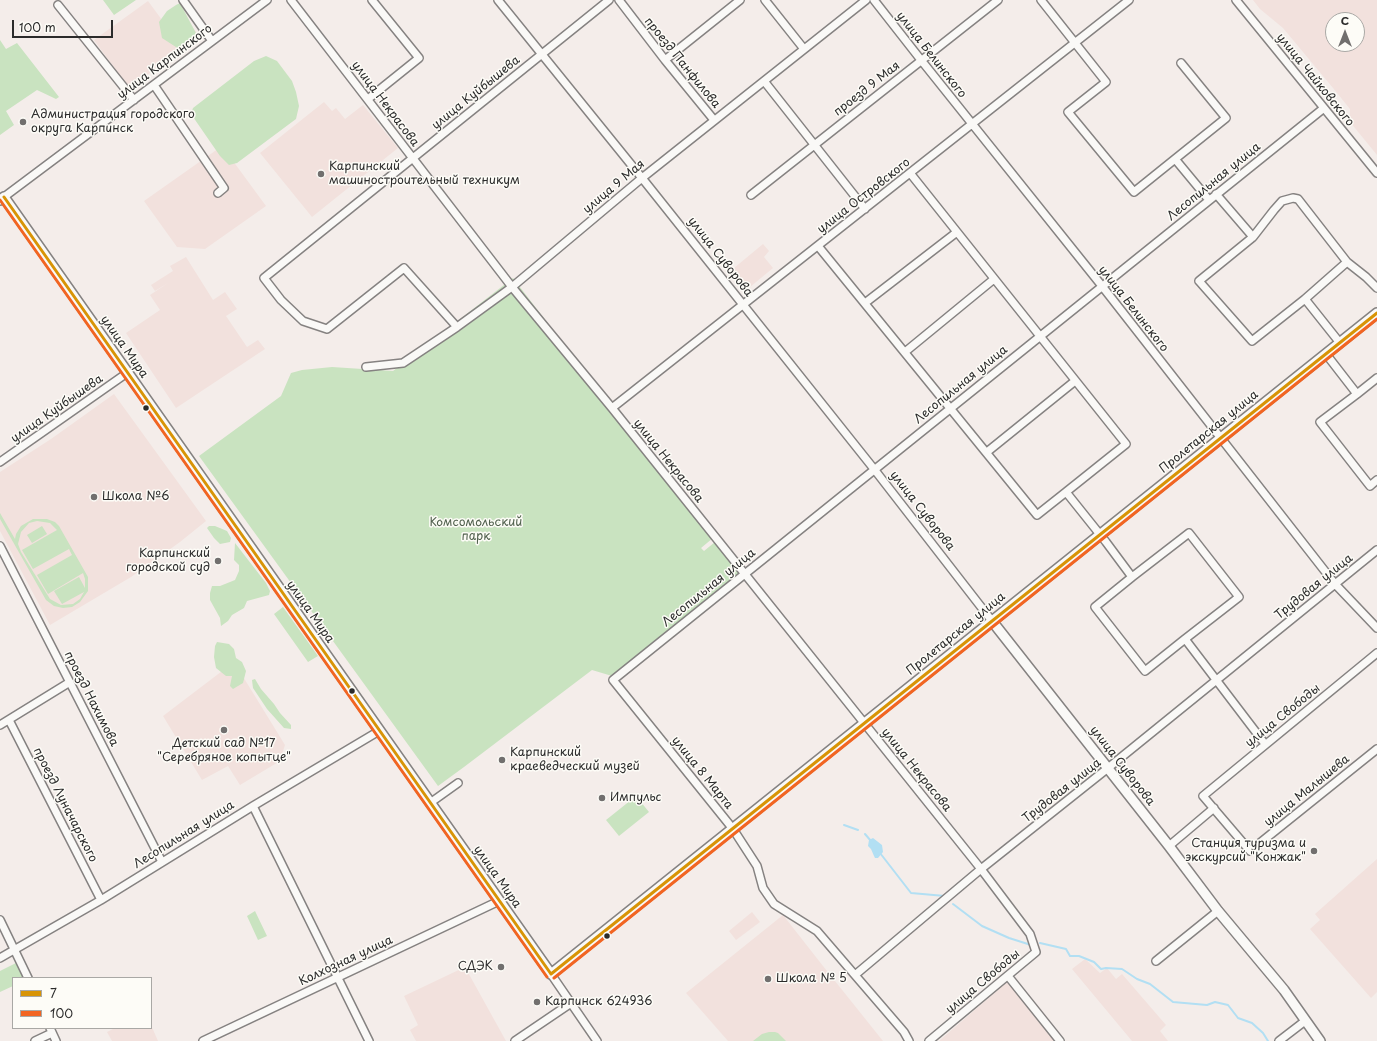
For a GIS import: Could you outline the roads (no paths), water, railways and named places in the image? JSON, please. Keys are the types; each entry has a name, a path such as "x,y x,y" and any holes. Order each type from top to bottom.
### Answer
{"main road":[{"name":"улица Мира","path":"2,198 551,974"},
{"name":"Пролетарская улица","path":"551,974 992,621 1103,538 1220,438 1377,313"},
{"name":"улица Суворова","path":"992,621 1170,846 1218,911 1284,990 1320,1041"}],"street":[{"path":"182,0 212,41"},
{"name":"улица Карпинского","path":"2,198 267,0"},
{"name":"улица Некрасова","path":"291,0 512,287 612,408 981,869 1030,934"},
{"path":"368,99 419,58 372,0"},
{"name":"улица Суворова","path":"498,0 874,469 992,621"},
{"name":"проезд Панфилова","path":"619,0 714,120"},
{"path":"665,60 740,0"},
{"path":"765,0 804,49"},
{"name":"улица 9 Мая","path":"366,368 403,363 457,327 512,287 642,178 866,0"},
{"name":"улица Белинского","path":"874,0 1102,286 1335,584 1377,628"},
{"name":"проезд 9 Мая","path":"751,195 998,0"},
{"path":"1041,0 1074,44 1106,82 1068,112 1134,192 1226,118 1181,64"},
{"name":"улица Островского","path":"612,408 1129,0"},
{"name":"улица Чайковского","path":"1236,0 1377,173"},
{"name":"улица Куйбышева","path":"457,327 404,268 327,329 303,321 281,300 264,278 606,1"},
{"path":"58,5 134,100"},
{"path":"764,81 865,209"},
{"path":"154,85 224,188 218,193"},
{"name":"Лесопильная улица","path":"613,680 1324,108"},
{"path":"1175,159 1209,200"},
{"path":"818,246 1037,515 1066,492 1126,444 910,173"},
{"path":"1216,194 1253,237"},
{"path":"1347,262 1305,299 1252,341 1199,281 1253,237 1282,201 1293,198 1298,199 1347,262 1377,288"},
{"path":"865,303 957,232"},
{"path":"905,352 994,280"},
{"path":"1305,299 1340,343"},
{"path":"1326,354 1357,394"},
{"name":"улица Куйбышева","path":"0,462 127,373"},
{"path":"1377,378 1320,422 1370,486 1377,480"},
{"path":"987,452 1075,381"},
{"path":"1066,492 1132,577"},
{"path":"1189,533 1239,597 1145,671 1095,607 1132,577 1189,533"},
{"name":"проезд Нахимова","path":"0,546 162,862"},
{"name":"Трудовая улица","path":"855,975 981,869 1377,550"},
{"path":"1185,639 1265,744"},
{"name":"улица Свободы","path":"1214,808 1203,796 1377,654"},
{"name":"улица 8 Марта","path":"613,680 733,829 757,866 763,888 774,904 817,931 904,1032 909,1041"},
{"path":"0,725 70,682"},
{"name":"проезд Луначарского","path":"9,720 101,900"},
{"name":"Лесопильная улица","path":"0,958 101,900 253,806 379,731"},
{"name":"улица Малышева","path":"1214,808 1250,851 1377,749"},
{"path":"430,803 458,783"},
{"path":"253,806 369,1041"},
{"path":"1170,846 1214,808"},
{"name":"Колхозная улица","path":"203,1041 499,901"},
{"path":"1156,961 1218,911"},
{"path":"0,920 28,977"},
{"name":"улица Свободы","path":"929,1041 1036,952 1030,934"},
{"name":"улица Мира","path":"551,974 597,1041"},
{"path":"1008,976 1060,1041"},
{"path":"515,1041 571,1003"},
{"path":"1278,1041 1305,1021"},
{"path":"35,1041 51,1030 56,1041"},
{"path":"219,1034 222,1041"}],"water":[{"path":"873,838 882,845 883,852 878,858 875,858 868,846 869,840"}],"waterway":[{"path":"844,825 858,830"},
{"path":"865,834 871,841"},
{"path":"880,853 911,893 945,896"},
{"path":"953,904 982,926 1009,938 1031,945"},
{"path":"1040,943 1066,949 1070,956 1079,956 1094,962 1101,969 1122,969 1137,979 1150,984 1173,1002 1207,1005 1215,1002 1228,1005 1238,1018 1252,1023 1263,1033 1268,1041"}],"place":[{"name":"Администрация городского округа Карпинск","path":"23,122"},
{"name":"Карпинский машиностроительный техникум","path":"321,174"},
{"name":"Школа №6","path":"94,497"},
{"name":"Карпинский городской суд","path":"218,561"},
{"name":"Детский сад №17 \"Серебряное копытце\"","path":"224,730"},
{"name":"Карпинский краеведческий музей","path":"502,760"},
{"name":"Импульс","path":"602,798"},
{"name":"Станция туризма и экскурсий \"Конжак\"","path":"1314,851"},
{"name":"СДЭК","path":"501,967"},
{"name":"Школа № 5","path":"768,979"},
{"name":"Карпинск 624936","path":"537,1002"}],"park label":[{"name":"Комсомольский парк","path":"476,530"}]}
